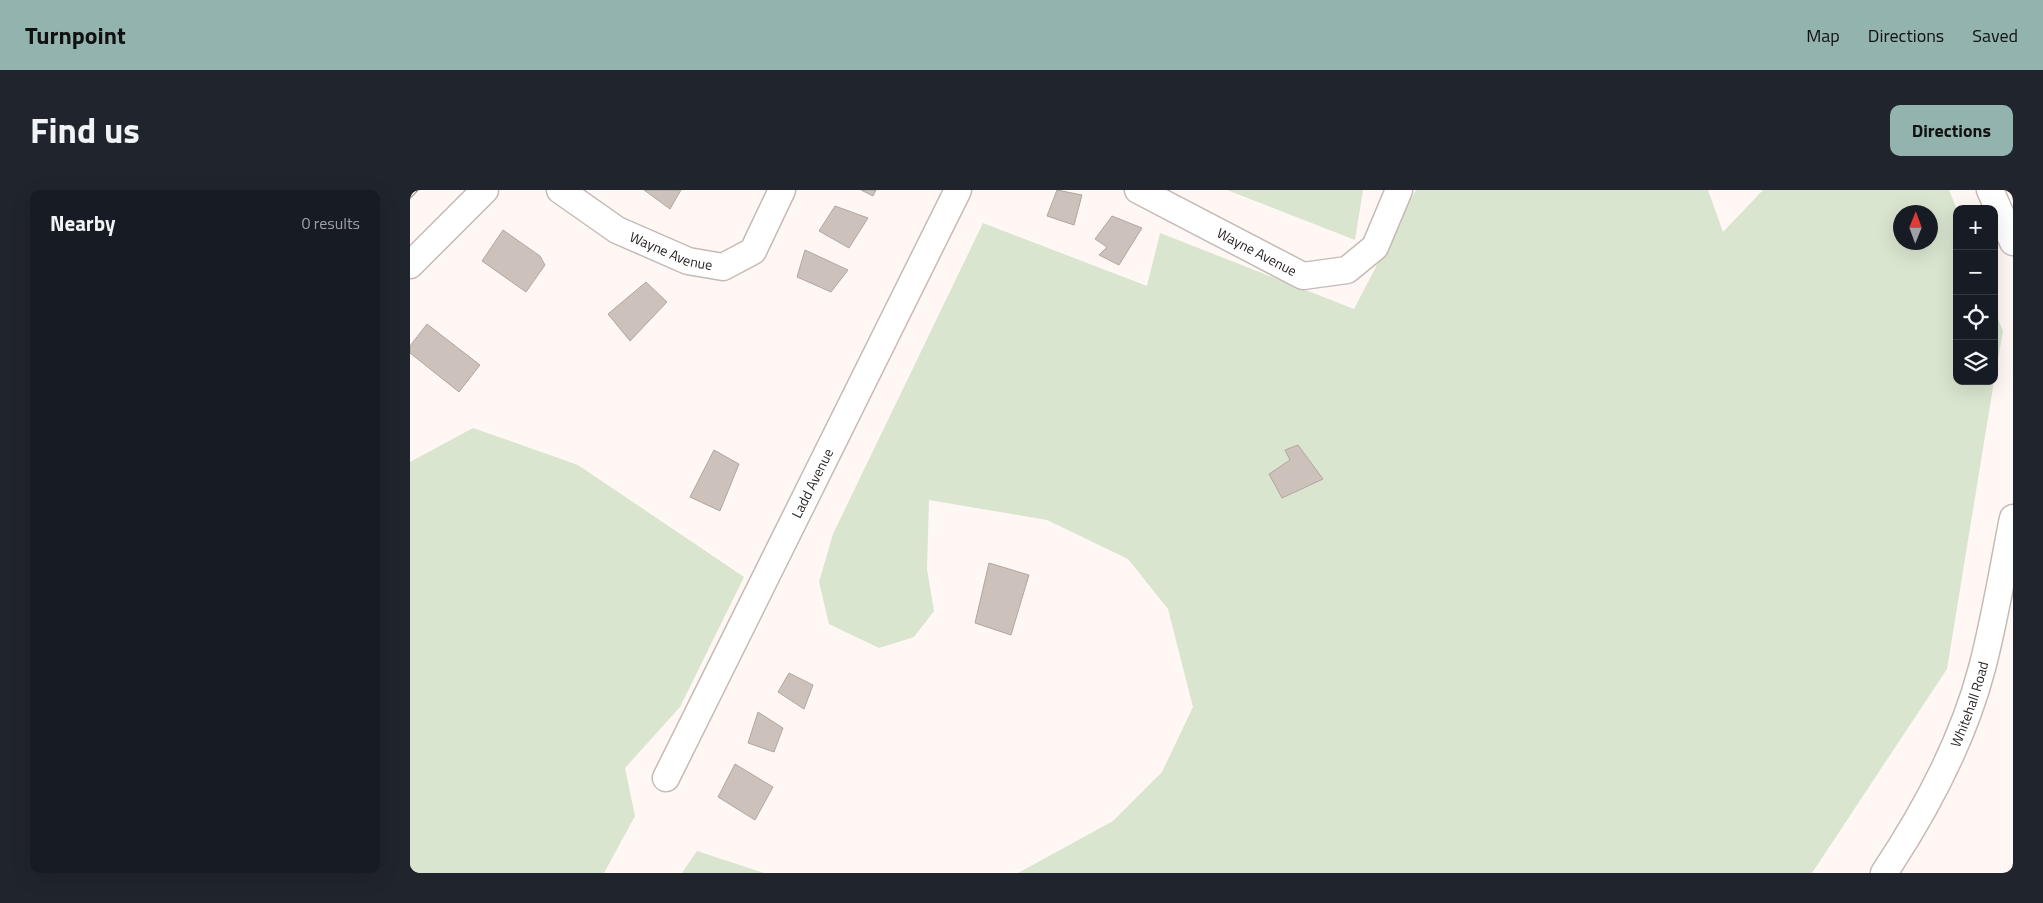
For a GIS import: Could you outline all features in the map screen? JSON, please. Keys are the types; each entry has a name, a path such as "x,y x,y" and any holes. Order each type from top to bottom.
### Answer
{"street":[{"path":"410,265 485,190"},
{"name":"Wayne Avenue","path":"560,190 617,230 688,261 723,267 753,251 782,190"},
{"name":"Ladd Avenue","path":"666,778 958,190"},
{"name":"Wayne Avenue","path":"1138,190 1303,276 1347,270 1375,246 1399,190"},
{"path":"1990,190 2013,242"},
{"name":"Whitehall Road","path":"1884,873 1910,834 1950,758 1982,668 2013,518"}],"green space":[{"path":"1227,190 1363,190 1355,240"},
{"path":"1416,190 1708,190 1723,232 1763,190 1949,190 1955,205 1953,205 1953,385 1993,385 1947,669 1812,873 1018,873 1113,821 1162,772 1193,707 1168,609 1128,559 1047,520 929,500 927,569 934,611 914,637 879,648 829,624 819,582 833,534 983,223 1147,286 1160,233 1354,309"},
{"path":"1998,319 2003,331 1998,359"},
{"path":"473,428 578,465 744,577 680,707 625,768 635,816 604,873 410,873 410,462"},
{"path":"697,851 764,873 682,873"}],"building":[{"path":"644,190 681,190 670,209"},
{"path":"861,190 876,190 873,196"},
{"path":"1057,190 1082,195 1074,225 1047,216"},
{"path":"835,206 868,218 849,248 819,231"},
{"path":"1112,216 1142,228 1119,265 1099,255 1107,247 1095,239"},
{"path":"503,230 540,256 545,265 526,292 482,261"},
{"path":"805,250 848,270 831,292 797,277"},
{"path":"646,282 667,302 630,341 608,314"},
{"path":"427,324 480,365 459,392 410,353 410,346"},
{"path":"1298,445 1323,479 1282,498 1269,474 1290,460 1285,450"},
{"path":"714,450 739,464 720,511 690,497"},
{"path":"989,563 1029,575 1011,635 975,623"},
{"path":"789,673 813,685 804,709 778,692"},
{"path":"758,712 783,728 774,752 748,743"},
{"path":"735,764 773,787 755,820 718,797"}],"railway":[{"path":"410,195 415,190"}]}
